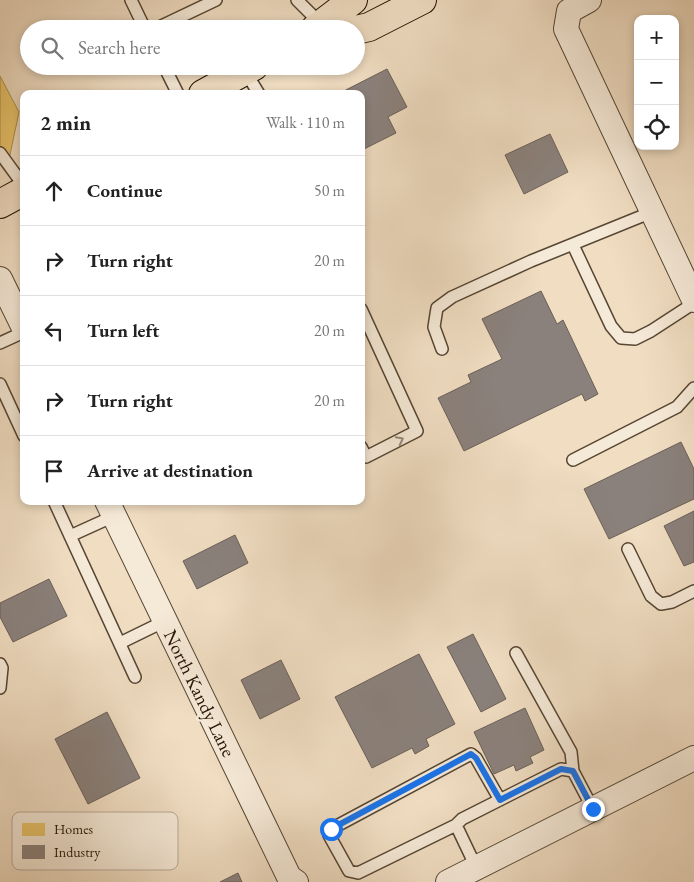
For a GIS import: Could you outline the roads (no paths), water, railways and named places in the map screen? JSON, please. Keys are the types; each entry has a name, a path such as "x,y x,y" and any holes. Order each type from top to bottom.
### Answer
{"main road":[{"path":"365,28 422,0"},
{"path":"326,20 350,1"},
{"path":"211,90 239,75"},
{"path":"0,204 20,193"}],"street":[{"path":"589,0 569,11 566,30 694,302"},
{"path":"0,279 20,320"},
{"name":"North Kandy Lane","path":"111,509 290,877 296,882"},
{"path":"448,882 694,758"}],"lane":[{"path":"131,0 141,20"},
{"path":"175,20 216,0"},
{"path":"297,0 313,20"},
{"path":"168,75 176,90"},
{"path":"252,75 258,90"},
{"path":"0,153 20,180"},
{"path":"442,349 434,327 437,308 452,297 652,212"},
{"path":"573,245 612,326 621,338 635,339 651,331 694,302"},
{"path":"365,318 417,431 366,457 365,455"},
{"path":"0,343 20,334"},
{"path":"0,384 20,427"},
{"path":"572,460 677,407 694,388"},
{"path":"56,505 135,677"},
{"path":"70,536 111,509"},
{"path":"628,549 651,596 661,604 672,602 694,591"},
{"path":"120,643 165,621"},
{"path":"516,653 571,752 573,771 593,809"},
{"path":"0,664 2,668 0,688"},
{"path":"500,800 476,758 471,754 331,829 328,835 349,871 358,873 456,825 462,819 500,800 561,769 573,771"},
{"path":"456,825 476,867"}]}
